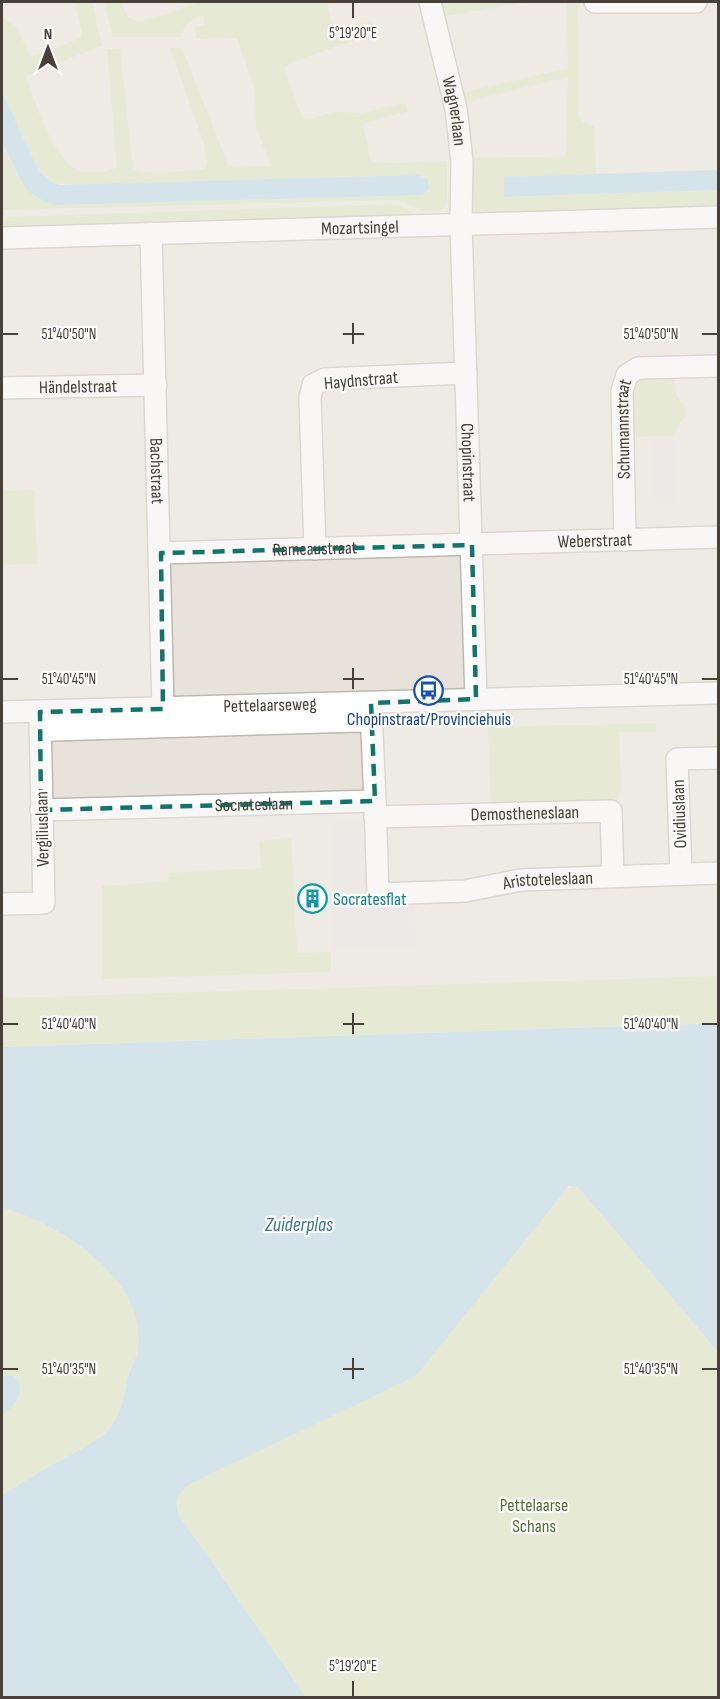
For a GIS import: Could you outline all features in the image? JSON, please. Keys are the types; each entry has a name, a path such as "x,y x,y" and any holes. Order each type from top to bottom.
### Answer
{"street":[{"name":"Wagnerlaan","path":"430,2 456,109 462,161 461,224"},
{"path":"595,2 696,2"},
{"name":"Mozartsingel","path":"2,237 718,217"},
{"name":"Chopinstraat","path":"461,224 476,699"},
{"name":"Bachstraat","path":"152,232 163,710"},
{"name":"Schumannstraat","path":"625,540 622,391 627,375 638,368 718,366"},
{"name":"Haydnstraat","path":"315,549 310,398 313,385 325,379 466,373"},
{"name":"Händelstraat","path":"2,388 156,385"},
{"name":"Weberstraat","path":"472,545 718,537"},
{"name":"Rameaustraat","path":"160,553 472,545"},
{"name":"Pettelaarseweg","path":"40,722 163,710 371,713 476,699 718,693"},
{"name":"Pettelaarseweg","path":"2,712 40,722 53,730 357,721 371,713"},
{"path":"371,713 375,809"},
{"name":"Vergiliuslaan","path":"2,904 44,903 40,722"},
{"name":"Ovidiuslaan","path":"681,874 677,759 718,758"},
{"name":"Socrateslaan","path":"41,810 375,809"},
{"name":"Demostheneslaan","path":"375,809 611,811 613,876"},
{"name":"Aristoteleslaan","path":"375,809 378,894 465,891 521,880 718,873"}],"highlighted area":[{"path":"472,545 476,699 371,703 375,801 41,810 40,712 163,709 161,553"}],"shaded area":[{"path":"2,2 718,2 718,989 2,1015"},
{"path":"674,436 676,504 655,505 653,437"},
{"path":"367,820 370,902 414,902 416,948 333,950 332,821"}],"green space":[{"path":"92,2 102,46 26,77 52,141 59,153 77,170 81,172 104,171 117,166 107,49 120,49 133,169 167,172 204,169 207,164 204,144 170,48 182,48 229,167 271,166 256,127 255,91 237,38 197,39 195,27 204,25 204,15 189,23 181,37 113,37 104,2 122,2 128,18 139,21 200,2 327,2 332,23 336,29 365,22 373,24 374,29 360,38 284,67 300,112 305,119 309,119 336,112 361,113 405,103 408,111 363,124 371,162 447,161 447,201 440,211 422,211 399,200 2,210 2,143 17,173 29,190 47,202 59,205 422,195 429,189 428,180 419,175 80,185 53,183 39,171 2,93 2,17 16,26 30,56 81,38 82,33 75,4"},
{"path":"460,2 530,2 439,17 436,6"},
{"path":"567,2 578,2 579,117 582,122 594,126 596,174 505,177 505,197 718,190 718,211 481,218 472,213 468,158 566,156 568,77 458,104 456,94 568,68"},
{"path":"398,204 417,216 5,229 5,217"},
{"path":"673,372 676,395 685,406 686,416 678,425 674,436 636,437 627,400 632,375"},
{"path":"34,490 37,564 2,565 2,491"},
{"path":"656,723 656,732 619,732 621,789 618,797 619,807 491,812 488,727"},
{"path":"291,838 297,953 331,952 331,972 102,979 102,886 169,881 168,873 261,868 259,841"},
{"path":"718,976 718,1023 2,1047 2,998"},
{"name":"Pettelaarse Schans","path":"572,1185 577,1186 718,1352 718,1697 306,1697 179,1515 176,1503 178,1494"},
{"path":"2,1208 48,1226 72,1240 94,1257 113,1277 128,1298 137,1322 138,1347 120,1408 108,1430 94,1441 2,1495"}],"water":[{"path":"2,93 39,171 53,183 60,185 419,175 428,180 429,189 422,195 59,205 47,203 28,191 2,143"},
{"path":"718,170 718,190 504,197 504,177"},
{"name":"Zuiderplas","path":"718,1023 718,1352 577,1186 569,1186 416,1376 192,1483 178,1496 179,1515 306,1697 2,1697 2,1495 94,1441 108,1430 120,1408 138,1347 137,1322 128,1298 113,1277 94,1257 72,1240 48,1226 2,1208 2,1047"},
{"path":"14,1376 18,1381 20,1392 12,1407 2,1415 2,1377"}],"place":[{"name":"Chopinstraat/Provinciehuis","path":"429,690"},
{"name":"Socratesflat","path":"312,899"}]}
